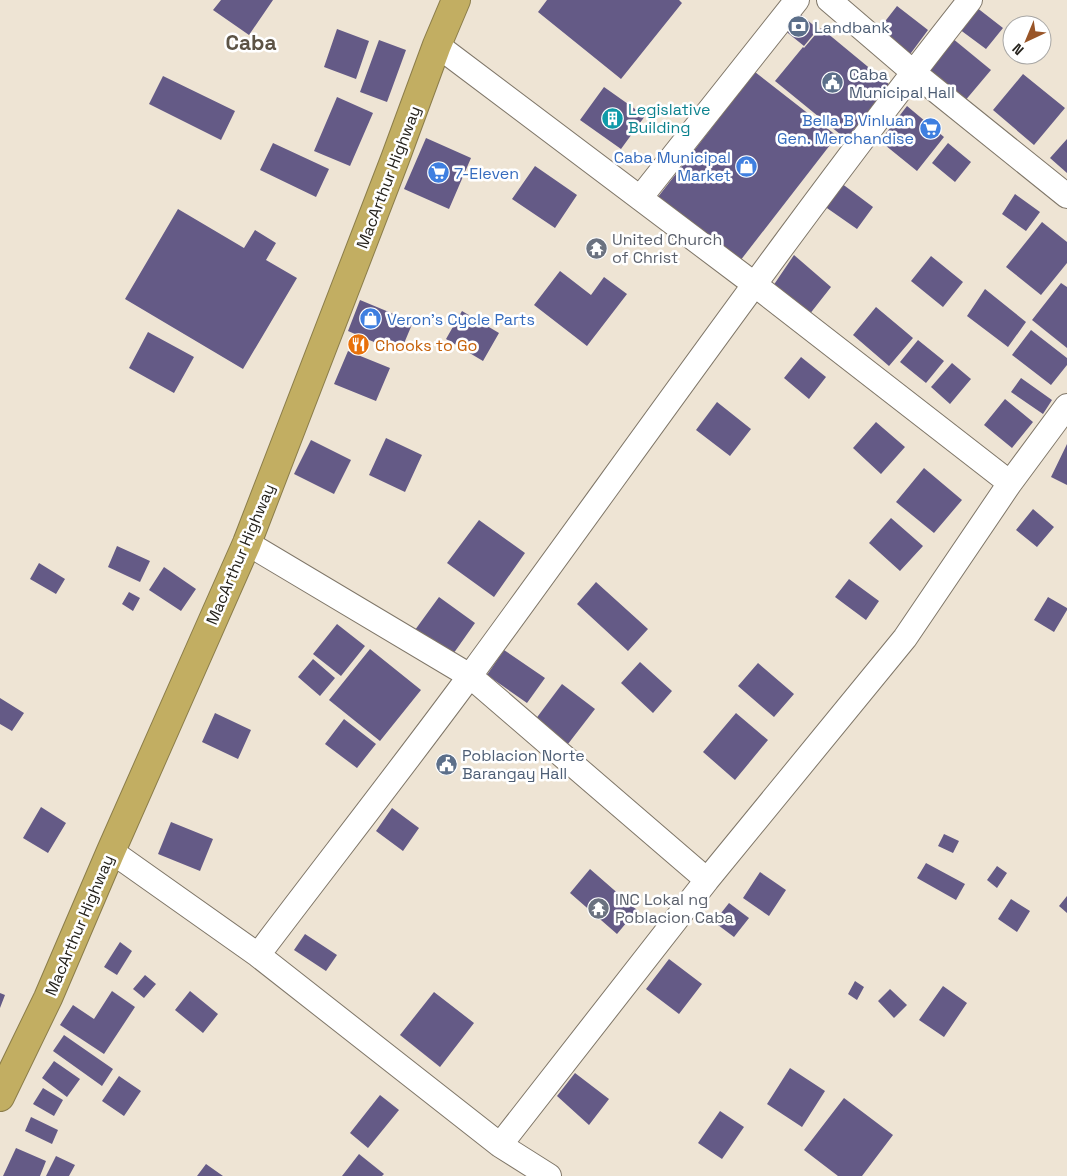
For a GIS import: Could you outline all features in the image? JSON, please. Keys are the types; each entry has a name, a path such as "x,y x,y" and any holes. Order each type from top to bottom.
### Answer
{"highway":[{"name":"MacArthur Highway","path":"0,1097 48,998 111,850 247,543 437,45 456,0"}],"street":[{"path":"640,198 797,0"},
{"path":"829,0 914,72 1067,196"},
{"path":"258,955 470,676 754,284 970,0"},
{"path":"437,45 754,284 1010,483"},
{"path":"500,1145 707,880 905,638 1010,483 1067,406"},
{"path":"247,543 470,676 707,880"},
{"path":"111,850 258,955 500,1145 549,1176"}],"building":[{"path":"221,0 273,0 249,35 213,10"},
{"path":"547,0 679,0 682,3 621,79 538,12"},
{"path":"897,6 928,30 908,57 876,33"},
{"path":"976,7 1002,27 986,49 959,29"},
{"name":"Landbank","path":"793,8 818,29 804,46 778,25"},
{"name":"Caba Municipal Hall","path":"821,28 890,85 846,139 775,81"},
{"path":"337,29 369,41 356,79 324,67"},
{"path":"952,38 991,70 964,102 925,71"},
{"path":"379,40 406,50 387,102 360,92"},
{"name":"Caba Municipal Market","path":"755,72 837,136 740,261 658,197"},
{"path":"1023,74 1065,108 1034,145 993,110"},
{"path":"163,76 235,111 221,140 149,104"},
{"name":"Legislative Building","path":"604,87 645,116 621,149 580,120"},
{"path":"337,97 373,113 350,166 314,151"},
{"path":"907,106 944,137 917,171 880,141"},
{"name":"7-Eleven","path":"426,138 471,158 449,209 404,189"},
{"path":"1067,139 1067,173 1050,158"},
{"path":"273,143 329,169 316,197 260,170"},
{"path":"948,143 971,162 955,182 932,163"},
{"path":"535,166 577,195 555,228 512,199"},
{"path":"841,183 873,207 857,229 824,206"},
{"path":"1015,194 1040,212 1026,231 1002,214"},
{"path":"178,209 244,248 255,230 276,243 266,260 297,278 243,369 125,299"},
{"path":"1042,222 1067,242 1067,263 1041,295 1006,267"},
{"path":"794,255 831,287 809,315 773,286"},
{"path":"931,256 963,282 943,307 911,281"},
{"path":"560,271 591,295 604,277 627,294 587,346 534,305"},
{"path":"1061,283 1067,287 1067,348 1032,320"},
{"path":"985,289 1026,322 1008,347 967,316"},
{"path":"360,300 413,322 400,353 348,331"},
{"path":"876,307 913,338 889,366 853,335"},
{"path":"462,311 499,333 483,361 446,339"},
{"path":"1031,330 1067,358 1067,365 1051,385 1012,355"},
{"path":"148,332 194,357 174,393 129,368"},
{"path":"355,338 369,342 364,354 351,349"},
{"path":"918,340 944,361 926,383 900,362"},
{"path":"348,351 390,368 376,401 334,384"},
{"path":"801,357 826,377 809,399 784,378"},
{"path":"952,363 971,379 950,404 931,387"},
{"path":"1021,378 1052,400 1043,414 1011,392"},
{"path":"1005,399 1033,422 1012,448 984,425"},
{"path":"717,402 751,429 730,456 696,430"},
{"path":"876,422 905,447 881,474 853,448"},
{"path":"386,438 422,455 405,492 369,475"},
{"path":"311,440 351,460 334,494 294,474"},
{"path":"1067,444 1067,485 1051,477"},
{"path":"924,468 962,500 934,533 896,502"},
{"path":"1033,509 1054,527 1037,547 1016,530"},
{"path":"891,518 923,546 900,571 869,543"},
{"path":"479,520 525,553 494,597 447,563"},
{"path":"117,546 150,561 140,582 108,567"},
{"path":"39,563 65,579 56,594 30,579"},
{"path":"164,567 196,589 181,611 149,590"},
{"path":"849,579 879,601 866,620 835,597"},
{"path":"596,582 648,629 628,651 577,604"},
{"path":"129,592 140,598 133,611 122,604"},
{"path":"439,597 475,623 451,657 415,630"},
{"path":"1048,597 1067,608 1054,632 1034,620"},
{"path":"337,624 365,646 341,676 313,654"},
{"path":"370,649 421,690 380,741 329,700"},
{"path":"504,650 545,678 527,703 487,675"},
{"path":"313,659 335,678 320,696 298,677"},
{"path":"640,662 672,691 653,713 621,683"},
{"path":"758,663 794,694 774,717 738,686"},
{"path":"562,684 595,709 568,744 535,720"},
{"path":"0,698 24,713 12,731 0,724"},
{"path":"215,713 251,730 238,759 202,742"},
{"path":"736,713 768,740 735,780 703,752"},
{"path":"344,719 376,744 357,768 325,744"},
{"path":"41,807 66,823 48,853 23,838"},
{"path":"392,808 419,828 403,851 376,831"},
{"path":"171,822 213,839 200,871 158,854"},
{"path":"944,834 959,841 953,853 938,846"},
{"path":"926,863 965,884 956,900 917,878"},
{"path":"997,866 1007,873 997,888 987,880"},
{"path":"590,869 637,910 617,934 570,893"},
{"path":"760,872 786,890 769,916 743,898"},
{"path":"1067,896 1067,913 1059,906"},
{"path":"1011,899 1030,911 1017,932 998,919"},
{"path":"729,903 749,918 734,937 714,922"},
{"path":"305,934 337,955 326,971 294,950"},
{"path":"120,942 132,951 117,975 104,967"},
{"path":"669,959 702,984 679,1014 646,989"},
{"path":"145,975 156,984 144,998 133,989"},
{"path":"855,981 864,987 857,1000 848,994"},
{"path":"943,986 967,1003 944,1037 919,1020"},
{"path":"890,989 907,1005 894,1018 878,1001"},
{"path":"112,991 135,1007 104,1054 60,1025 73,1005 94,1019"},
{"path":"190,991 218,1014 203,1033 175,1010"},
{"path":"434,992 474,1023 440,1067 400,1035"},
{"path":"0,993 5,995 0,1008"},
{"path":"64,1035 113,1069 102,1086 53,1051"},
{"path":"54,1061 80,1079 67,1097 42,1078"},
{"path":"790,1068 825,1091 802,1127 767,1104"},
{"path":"575,1073 609,1099 589,1125 557,1096"},
{"path":"119,1076 141,1091 124,1116 102,1101"},
{"path":"43,1088 63,1100 54,1116 33,1104"},
{"path":"380,1095 399,1110 368,1148 350,1133"},
{"path":"844,1098 893,1135 862,1176 838,1176 804,1150"},
{"path":"720,1111 744,1127 722,1159 698,1143"},
{"path":"31,1117 58,1130 52,1144 25,1131"},
{"path":"16,1148 46,1161 40,1176 3,1176"},
{"path":"359,1154 384,1174 382,1176 342,1176"},
{"path":"56,1156 75,1165 69,1176 46,1176"},
{"path":"206,1164 223,1176 197,1176"}],"place":[{"name":"Landbank","path":"798,27"},
{"name":"Caba Municipal Hall","path":"833,83"},
{"name":"Legislative Building","path":"612,118"},
{"name":"Bella B Vinluan Gen. Merchandise","path":"930,129"},
{"name":"Caba Municipal Market","path":"747,166"},
{"name":"7-Eleven","path":"438,173"},
{"name":"United Church of Christ","path":"596,248"},
{"name":"Veron's Cycle Parts","path":"371,319"},
{"name":"Chooks to Go","path":"359,345"},
{"name":"Poblacion Norte Barangay Hall","path":"446,764"},
{"name":"INC Lokal ng Poblacion Caba","path":"599,908"}],"district":[{"name":"Caba","path":"251,43"}]}
